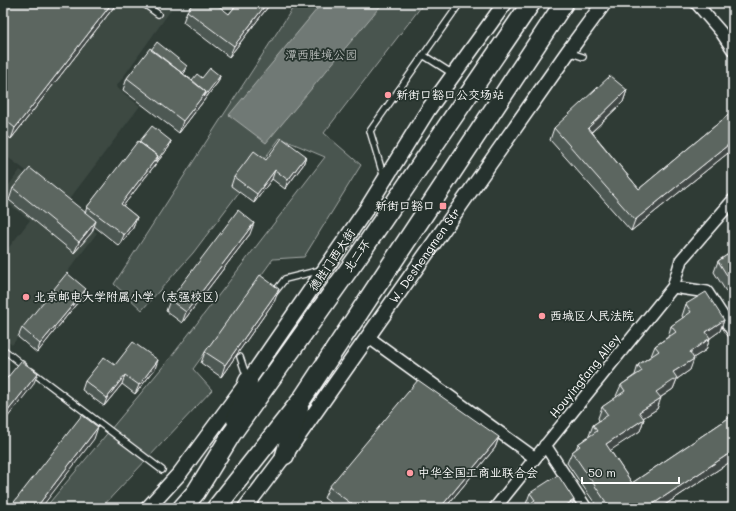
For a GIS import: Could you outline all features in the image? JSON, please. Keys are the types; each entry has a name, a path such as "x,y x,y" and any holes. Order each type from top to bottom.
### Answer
{"highway":[{"name":"北二环","path":"182,508 196,492 231,435 357,258 531,3"},
{"path":"216,508 302,399 564,3"},
{"path":"231,435 248,381"},
{"path":"285,455 302,399"}],"street":[{"name":"德胜门西大街","path":"148,508 180,473 248,381 327,268 453,74 505,3"},
{"name":"W. Deshengmen Str","path":"245,508 285,455 604,3"},
{"path":"696,3 722,32 733,50"},
{"name":"Houyingfang Alley","path":"495,508 673,287 681,260 733,200"},
{"path":"673,287 707,292 733,332"},
{"path":"368,337 536,458"},
{"path":"545,446 586,508"}],"lane":[{"path":"144,3 158,14"},
{"path":"384,179 370,131 460,3"},
{"path":"568,52 583,56"},
{"path":"423,55 453,74"},
{"path":"274,294 285,279 327,268"},
{"path":"3,349 162,470"},
{"path":"240,357 248,381"}],"shaded area":[{"path":"3,3 162,3 171,10 116,87 140,106 68,201 3,154"},
{"path":"322,3 383,3 266,143 229,115"},
{"name":"北京邮电大学附属小学（志强校区）","path":"20,170 97,233 12,345 3,338 3,255 30,220 3,200 3,193"}],"green space":[{"name":"潭西胜境公园","path":"296,3 424,3 324,133 361,165 304,257 273,259 193,369 212,390 101,508 45,508 171,357 325,157 280,138 193,253 142,310 114,284"}],"building":[{"path":"3,3 112,3 15,128 3,118"},
{"path":"193,3 215,3 229,14 238,3 267,3 234,46 187,11"},
{"path":"157,42 187,66 182,73 151,50"},
{"path":"150,48 206,92 183,121 127,78"},
{"path":"210,68 220,76 204,97 206,92 192,80 197,74 202,78"},
{"path":"610,76 627,90 588,128 639,189 733,111 733,141 635,220 554,128"},
{"path":"152,126 171,141 156,162 158,156 139,142"},
{"path":"282,138 306,156 288,180 275,170 257,194 234,177 254,151 266,160"},
{"path":"138,141 158,156 121,204 137,217 124,235 87,207"},
{"path":"30,168 96,221 79,242 13,188"},
{"path":"3,189 6,192 3,196"},
{"path":"238,210 254,223 186,312 170,300"},
{"path":"733,251 733,285 718,261"},
{"path":"67,273 86,289 40,344 22,328"},
{"path":"260,275 279,289 225,365 205,352"},
{"path":"706,292 724,320 706,332 710,338 690,352 694,359 673,372 677,378 656,392 661,398 639,412 644,419 606,444 632,483 733,415 733,451 647,508 610,508 572,452 580,446 578,444 597,431 593,425 608,415 602,407 625,391 621,385 642,371 638,365 659,351 655,346 676,332 671,326 691,312 686,304"},
{"path":"133,342 158,360 139,385 125,375 107,398 85,381 104,357 115,365"},
{"path":"21,361 38,373 3,417 3,383"},
{"name":"中华全国工商业联合会","path":"418,380 499,437 440,508 357,508 329,487"},
{"path":"82,415 98,427 36,508 13,508 11,506"},
{"path":"558,475 574,500 562,508 523,508 535,500 530,493"}],"place":[{"name":"新街口豁口公交场站","path":"388,95"},
{"name":"新街口豁口","path":"443,206"},
{"name":"北京邮电大学附属小学（志强校区）","path":"26,297"},
{"name":"西城区人民法院","path":"542,316"},
{"name":"中华全国工商业联合会","path":"410,473"}]}
